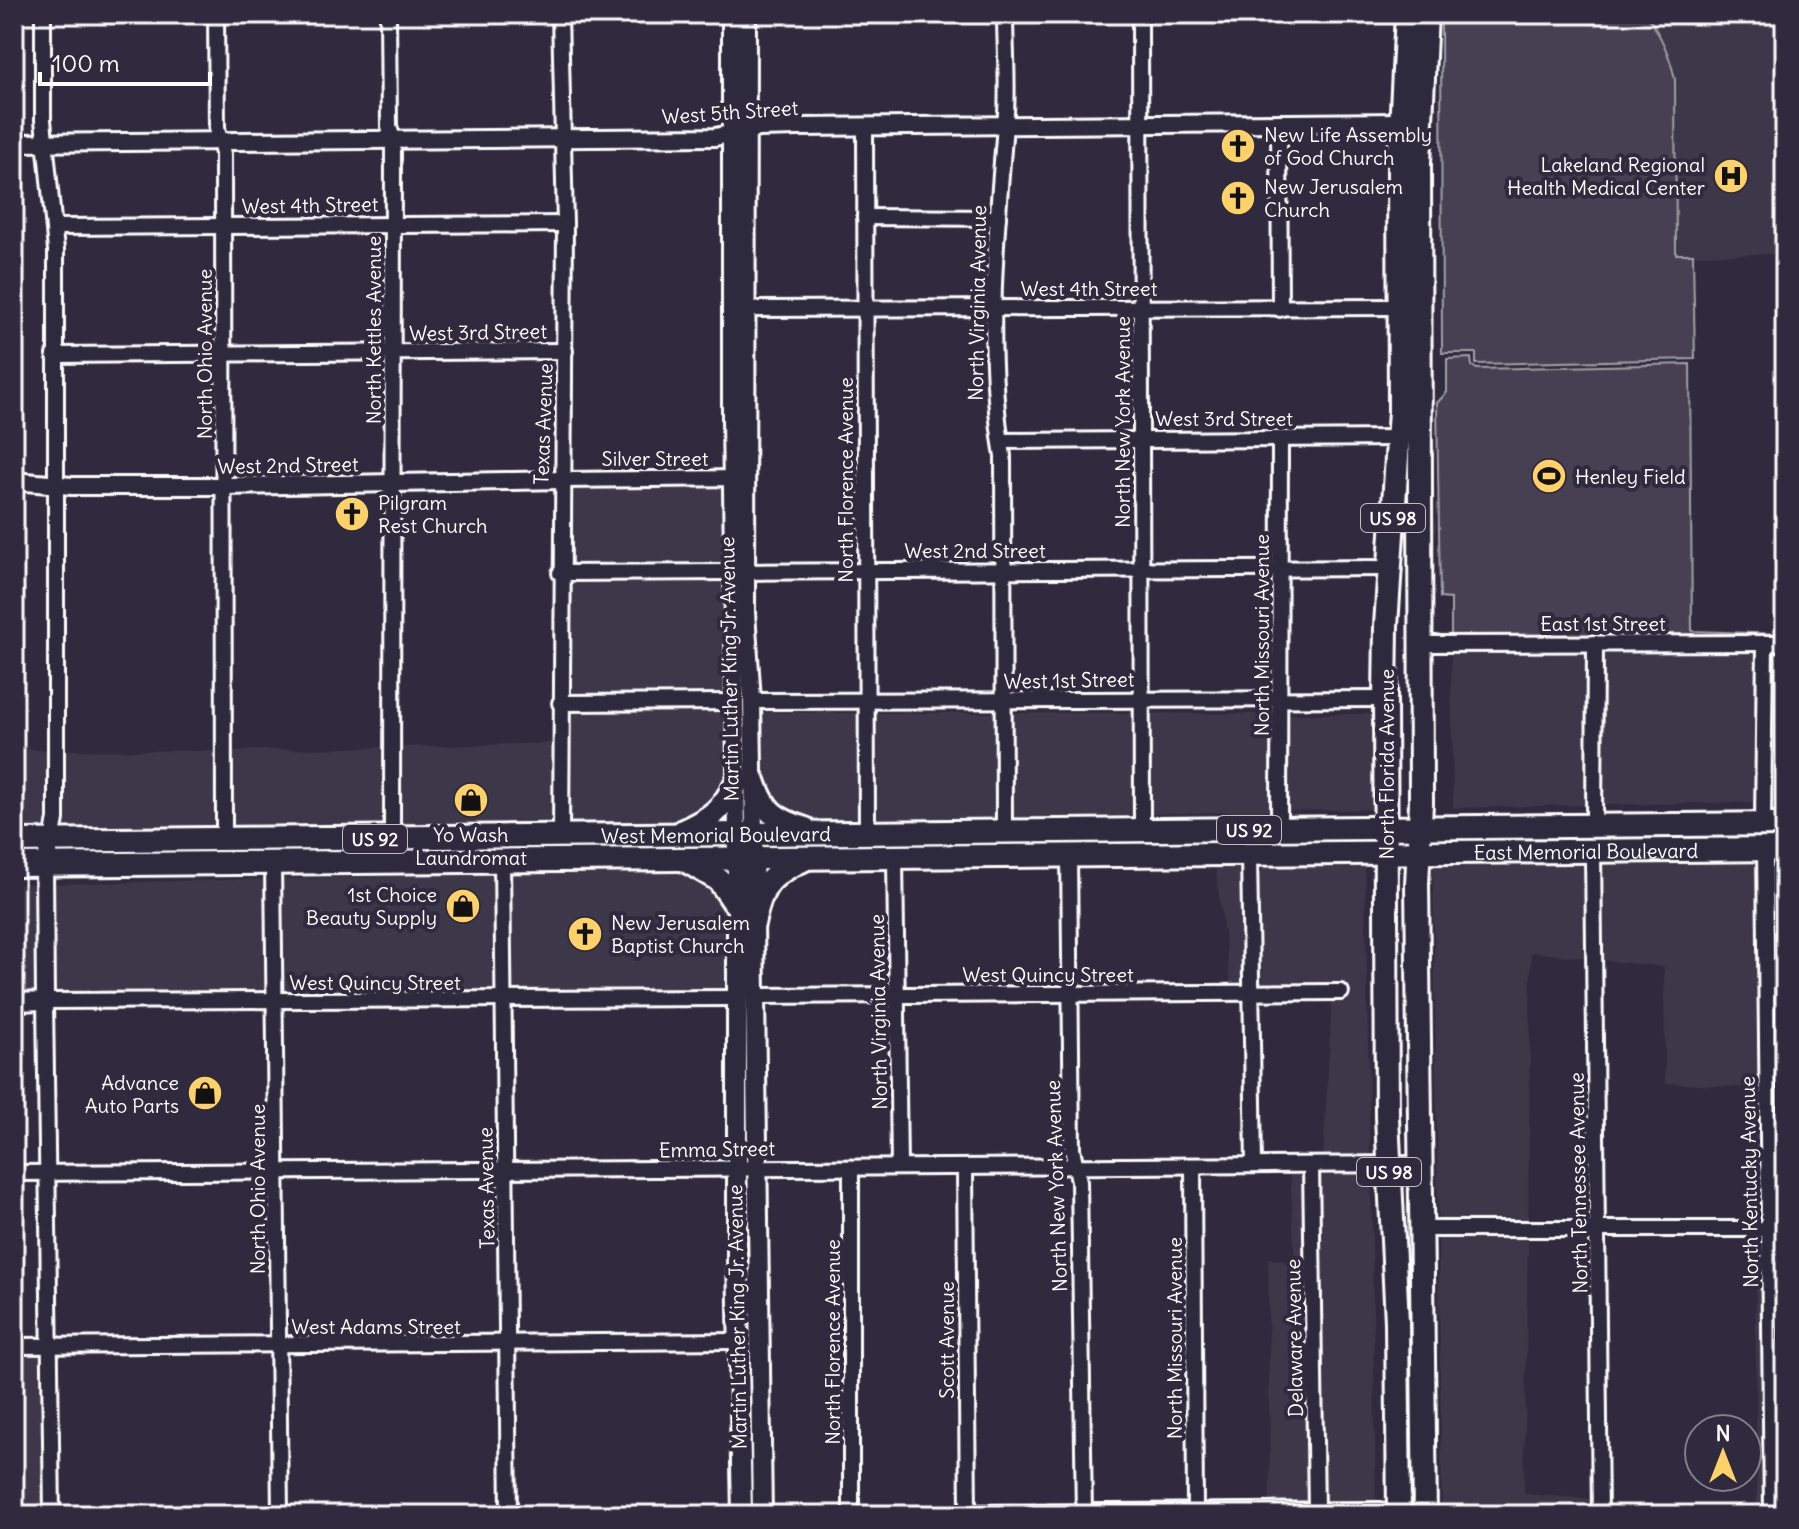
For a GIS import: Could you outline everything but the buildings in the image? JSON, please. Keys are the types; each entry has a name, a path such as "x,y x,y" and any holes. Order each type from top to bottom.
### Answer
{"main road":[{"name":"North Florida Avenue","path":"1390,1513 1397,1322 1389,1164 1385,699 1389,568 1399,438 1400,122 1407,14"},
{"name":"North Florida Avenue","path":"1425,1515 1419,852 1419,163 1426,14"},
{"path":"1400,122 1419,163"},
{"path":"1399,438 1409,452 1413,472 1412,653 1420,683"},
{"path":"674,836 716,815 745,782 773,817 821,834"},
{"name":"East Memorial Boulevard","path":"1420,829 1774,824"},
{"name":"West Memorial Boulevard","path":"14,865 682,858 821,834 1420,829"},
{"name":"West Memorial Boulevard","path":"14,841 674,836 810,857 1387,853"},
{"path":"351,862 384,850 392,838"},
{"name":"Martin Luther King Jr. Avenue","path":"742,1515 734,902 744,846"},
{"name":"Martin Luther King Jr. Avenue","path":"744,846 753,924 755,996 762,1515"},
{"name":"East Memorial Boulevard","path":"1387,853 1775,849"},
{"path":"753,924 760,892 785,868 810,857"},
{"path":"682,858 719,880 734,902"}],"street":[{"path":"43,14 46,143 55,227 56,819 44,864 52,1515"},
{"name":"North Ohio Avenue","path":"216,14 219,142 223,154 225,355 224,839"},
{"name":"North Kettles Avenue","path":"388,14 389,126 393,140 392,838"},
{"name":"Texas Avenue","path":"560,14 565,224 560,573 561,836"},
{"name":"Martin Luther King Jr. Avenue","path":"731,14 739,133"},
{"name":"Martin Luther King Jr. Avenue","path":"745,782 733,702 741,571 739,133 747,14"},
{"name":"North Virginia Avenue","path":"1004,833 1001,441 994,405 1005,14"},
{"name":"North New York Avenue","path":"1140,14 1142,830"},
{"path":"1279,122 1280,309"},
{"name":"West 5th Street","path":"14,143 562,139 865,126 1400,122"},
{"name":"North Florence Avenue","path":"865,126 867,834"},
{"path":"865,217 998,218"},
{"name":"West 4th Street","path":"55,227 565,224"},
{"name":"West 4th Street","path":"738,309 1400,307"},
{"name":"West 3rd Street","path":"54,355 565,351"},
{"name":"West 3rd Street","path":"1001,441 1399,438"},
{"name":"North Missouri Avenue","path":"1279,830 1282,699 1280,439"},
{"name":"Silver Street","path":"563,480 740,478"},
{"name":"West 2nd Street","path":"14,481 225,486 563,480"},
{"name":"West 2nd Street","path":"560,573 1389,568"},
{"name":"Martin Luther King Jr. Avenue","path":"741,571 752,701 745,782 744,846"},
{"path":"1594,827 1595,643"},
{"path":"1765,643 1774,824"},
{"name":"East 1st Street","path":"1420,644 1785,643"},
{"name":"West 1st Street","path":"752,701 1385,699"},
{"path":"560,703 733,702"},
{"name":"North Kentucky Avenue","path":"1772,1515 1777,1229 1775,849"},
{"name":"North Tennessee Avenue","path":"1593,851 1600,1515"},
{"path":"1249,854 1254,1165"},
{"name":"North New York Avenue","path":"1069,855 1072,1149 1079,1181 1084,1514"},
{"name":"North Virginia Avenue","path":"895,857 899,1167"},
{"name":"Texas Avenue","path":"502,861 509,1515"},
{"name":"North Ohio Avenue","path":"273,862 280,1515"},
{"name":"West Quincy Street","path":"755,996 1341,992"},
{"name":"West Quincy Street","path":"14,1002 276,1003 736,998"},
{"name":"Emma Street","path":"14,1173 1421,1164"},
{"name":"Delaware Avenue","path":"1311,1165 1316,1510"},
{"name":"North Missouri Avenue","path":"1193,1166 1195,1511"},
{"name":"Scott Avenue","path":"965,1167 966,1514"},
{"name":"North Florence Avenue","path":"851,1168 851,1515"},
{"path":"1422,1229 1777,1229"},
{"name":"West Adams Street","path":"14,1346 738,1341"},
{"path":"966,1514 1316,1510 1390,1513"}],"shaded area":[{"path":"1441,14 1645,14 1651,22 1664,45 1675,80 1676,254 1693,254 1695,359 1476,364 1476,353 1442,353"},
{"name":"Lakeland Regional Health Medical Center","path":"1645,14 1785,14 1785,254 1676,255 1676,99 1671,61"},
{"name":"Henley Field","path":"1471,358 1472,366 1477,369 1690,364 1692,631 1785,634 1451,636 1451,599 1440,598 1437,403 1447,392 1447,359"},
{"path":"726,485 728,564 566,566 568,487"},
{"path":"728,578 727,695 566,697 566,580"},
{"path":"1589,649 1588,805 1453,808 1451,650"},
{"path":"1601,649 1759,650 1758,802 1600,805"},
{"path":"1771,650 1785,650 1785,802 1770,802"},
{"path":"727,708 730,782 721,802 682,825 567,825 567,710"},
{"path":"759,712 859,713 861,822 808,823 776,812 760,780"},
{"path":"871,713 999,713 998,818 873,821"},
{"path":"1010,713 1137,713 1137,815 1010,818"},
{"path":"1148,713 1276,714 1274,811 1148,814"},
{"path":"1287,714 1380,714 1380,809 1286,811"},
{"path":"555,743 555,825 398,825 399,747"},
{"path":"387,747 386,825 230,826 230,751"},
{"path":"14,749 50,750 49,826 14,826"},
{"path":"62,750 218,751 219,826 61,826"},
{"path":"1760,861 1764,1222 1755,1222 1754,1088 1665,1083 1664,967 1601,960 1599,862"},
{"path":"1771,861 1785,861 1785,1222 1775,1222"},
{"path":"1588,862 1589,958 1531,952 1528,1222 1438,1221 1433,864"},
{"path":"1365,864 1370,1157 1323,1158 1332,999 1346,998 1346,986 1257,986 1255,865"},
{"path":"1215,865 1244,865 1246,986 1231,986"},
{"path":"691,870 705,878 728,904 730,991 510,995 508,874"},
{"path":"497,874 498,995 282,996 279,879"},
{"path":"268,879 270,996 50,995 50,884"},
{"path":"38,884 39,995 14,995 14,885"},
{"path":"1290,1171 1305,1171 1310,1504 1270,1504 1268,1258 1295,1263"},
{"path":"1317,1171 1371,1171 1376,1504 1322,1504"},
{"path":"1438,1234 1528,1235 1524,1494 1594,1499 1594,1515 1442,1515"},
{"path":"1755,1236 1764,1236 1766,1515 1757,1515 1757,1493 1763,1493 1763,1413 1756,1413"},
{"path":"1776,1236 1785,1236 1785,1515 1778,1515"},
{"path":"14,1353 43,1353 46,1513 14,1513"}],"place":[{"name":"New Life Assembly of God Church","path":"1238,146"},
{"name":"Lakeland Regional Health Medical Center","path":"1731,176"},
{"name":"New Jerusalem Church","path":"1238,198"},
{"name":"Henley Field","path":"1549,476"},
{"name":"Pilgram Rest Church","path":"352,514"},
{"name":"Yo Wash Laundromat","path":"471,800"},
{"name":"1st Choice Beauty Supply","path":"463,906"},
{"name":"New Jerusalem Baptist Church","path":"585,934"},
{"name":"Advance Auto Parts","path":"205,1093"}]}
